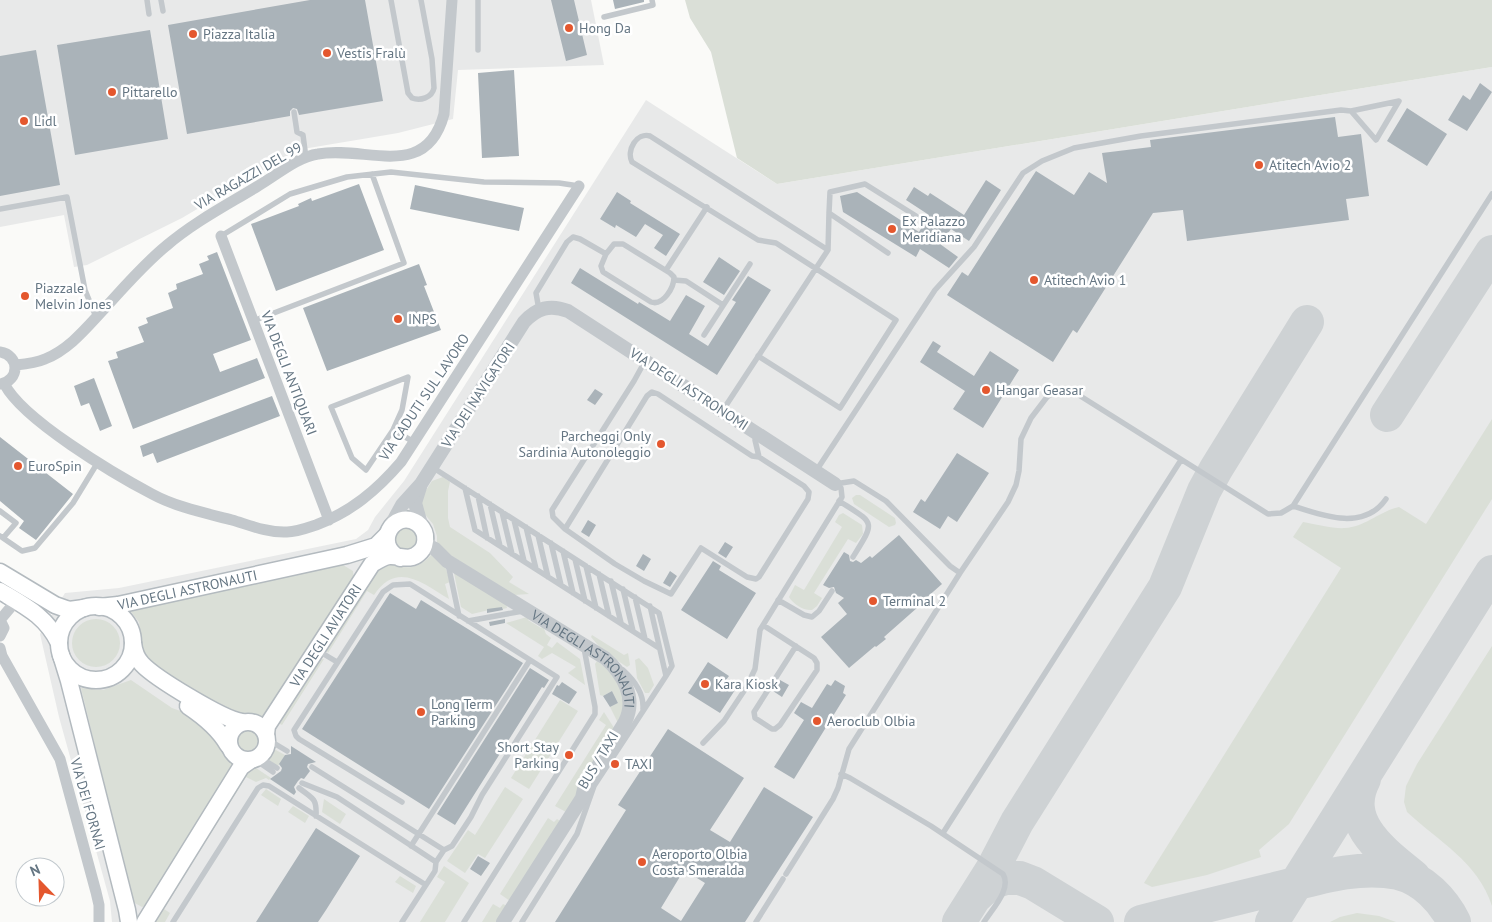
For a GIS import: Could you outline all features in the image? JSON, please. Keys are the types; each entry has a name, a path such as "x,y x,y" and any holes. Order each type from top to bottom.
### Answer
{"main road":[{"path":"404,520 414,522 423,536 418,554 407,558 400,558 391,552 388,547 388,533 393,525 404,520"},
{"name":"VIA DEGLI ASTRONAUTI","path":"0,572 55,605 69,610 118,605 347,556 376,546 388,533"},
{"name":"VIA DEGLI AVIATORI","path":"267,737 268,726 372,564 385,557 400,558"},
{"path":"0,591 42,618 52,630 67,666 81,677 99,680 130,672 153,683 193,709 224,737 234,755 239,759 254,759"},
{"path":"129,922 60,649 61,633 65,623 71,616 80,611 94,607 109,609 125,620 137,659 150,671 210,709 234,721 248,721 259,725 267,737 265,750 241,767 145,922"},
{"path":"111,677 121,670 128,661 132,650 132,638"},
{"path":"228,745 232,729 242,722"}],"street":[{"name":"VIA RAGAZZI DEL 99","path":"16,365 33,363 56,354 70,344 136,274 172,241 192,226 306,158 328,152 391,157 401,156 419,151 428,145 438,131 444,114 452,0"},
{"name":"VIA CADUTI SUL LAVORO","path":"2,384 36,419 60,437 154,495 184,506 268,530 288,532 300,530 344,513 375,490 401,462 579,186"},
{"name":"VIA DEGLI ANTIQUARI","path":"221,236 329,520"},
{"name":"VIA DEGLI ASTRONOMI","path":"539,310 553,307 568,311 835,484"},
{"name":"VIA DEI NAVIGATORI","path":"388,533 402,505 421,484 524,322 531,314 539,310"},
{"path":"0,352 11,356 16,365 15,374 2,384"},
{"name":"VIA DEI NAVIGATORI","path":"421,484 415,503 423,536"},
{"name":"VIA DEGLI ASTRONAUTI","path":"423,536 447,561 605,658 617,671 625,685 629,698 628,716 584,788 582,798 503,922"},
{"path":"0,636 4,628 0,620 16,601"},
{"name":"VIA DEI FORNAI","path":"0,648 2,656 60,760 96,892 99,905 99,922"}],"lane":[{"path":"147,0 149,14"},
{"path":"161,0 163,11"},
{"path":"391,0 408,93 412,98 417,99 427,98 433,93 434,88 432,59 421,0"},
{"path":"478,0 478,50"},
{"path":"604,17 653,4 652,0"},
{"path":"816,472 935,290 974,247 1023,174 1042,161 1074,148 1141,136 1341,110 1352,111 1399,101 1376,140 1352,111"},
{"path":"294,112 297,132 303,135 306,158"},
{"path":"758,356 840,408 896,320 776,243 758,240 632,162 629,154 630,150 638,138 646,135 650,136 828,250"},
{"path":"221,236 290,194 347,177 391,172 484,182 559,183 579,186"},
{"path":"253,321 404,262 372,174"},
{"path":"722,412 828,250 830,192 865,184 916,216"},
{"path":"756,922 833,799 849,749 960,573 1008,502 1020,471 1021,439 1031,418 1047,397 1056,390 1074,392 1268,514 1281,513 1293,506 1492,194"},
{"path":"0,209 67,197 85,290 96,317"},
{"path":"666,270 706,208"},
{"path":"829,213 888,253"},
{"path":"539,310 536,293 570,239 577,237 606,254"},
{"path":"619,243 673,275 674,280 664,299 658,303 651,302 603,272 601,266 606,254 614,244 619,243"},
{"path":"704,335 750,264"},
{"path":"674,280 686,281 723,305"},
{"path":"565,529 647,396 652,392 655,392 752,456 759,457 804,486 809,492 809,496 762,573 756,579 747,577 701,548 671,594 615,564 565,529 554,518 552,510 645,361"},
{"path":"408,377 402,410 393,430 366,470 352,458 331,407 408,377"},
{"path":"393,430 414,442"},
{"path":"758,433 755,440 759,457"},
{"path":"943,833 1181,460"},
{"path":"0,511 16,523 1,537 22,551 35,548 73,503 98,462"},
{"path":"432,467 659,613 672,666 666,676"},
{"path":"835,484 854,481 886,501 950,566 960,573"},
{"path":"703,743 724,721 751,678 758,636 763,625 842,497 841,488 835,484"},
{"path":"466,488 476,530 659,648"},
{"path":"478,496 488,538"},
{"path":"1293,506 1324,517 1347,519 1364,516 1381,507 1386,499"},
{"path":"839,501 864,517 869,524 868,532 853,557"},
{"path":"490,504 500,546"},
{"path":"502,512 512,554"},
{"path":"514,519 524,561"},
{"path":"526,527 536,569"},
{"path":"538,535 548,577"},
{"path":"550,543 560,585"},
{"path":"563,550 573,593"},
{"path":"575,559 585,601"},
{"path":"447,561 459,616"},
{"path":"586,566 596,608"},
{"path":"599,574 609,616"},
{"path":"610,581 620,623"},
{"path":"402,802 347,770 296,736 294,730 378,597 393,585 404,583 415,586 459,616 557,677 482,795 471,817 452,846 444,850 436,862 435,870 402,922"},
{"path":"623,589 633,631"},
{"path":"778,600 804,615 812,617 819,611 832,591"},
{"path":"635,597 645,639"},
{"path":"650,606 666,676"},
{"path":"468,621 528,610"},
{"path":"763,625 796,646 814,658 817,663 817,670 780,726 772,729 755,718 754,712 796,646"},
{"path":"464,922 595,714 583,644"},
{"path":"316,650 336,662"},
{"path":"605,658 620,668 636,684 643,700 643,712"},
{"path":"411,846 530,660"},
{"name":"BUS / TAXI","path":"522,922 577,834 594,786 666,676"},
{"path":"267,737 288,751"},
{"path":"254,759 275,770"},
{"path":"312,767 444,850"},
{"path":"841,774 943,833 1003,874 1005,878 1004,890 984,922"},
{"path":"173,922 260,786 269,786 426,885"},
{"path":"316,816 317,805 315,801 300,786 337,797 436,862"}],"shaded area":[{"path":"0,0 591,0 604,65 458,70 453,119 398,133 297,150 182,218 87,265 74,267 64,215 0,227"},
{"path":"685,0 1492,0 1492,67 777,184 737,158 711,52 690,18"},
{"path":"1492,67 1492,922 112,922 110,901 59,717 40,634 65,593 119,588 356,539 368,530 375,517 404,481 646,100 777,184"},
{"path":"1492,419 1492,499 1289,824 1259,850 1261,857 1207,875 1152,887 1144,883 1341,568 1293,537 1303,522 1336,528 1352,527 1399,507 1426,524"},
{"path":"443,477 450,482 448,518 450,527 490,553 513,577 509,582 529,594 514,595 437,545 437,536 433,524 422,511 421,498 432,481"},
{"path":"860,495 895,518 895,525 889,527 854,504 852,498"},
{"path":"843,513 862,525 863,534 856,543 848,539 814,593 822,598 817,606 812,610 802,608 789,597 795,585 804,590 842,527 835,522 839,515"},
{"path":"406,528 416,535 417,539 410,549 406,550 396,543 395,539 402,529"},
{"path":"431,555 434,555 446,569 450,582 445,584 449,599 411,578 401,577 392,579 374,595 367,591 328,653 324,646 371,573 387,562 405,567 416,566"},
{"path":"343,565 353,571 354,582 264,720 248,713 238,714 174,679 151,661 143,651 139,622 128,608"},
{"path":"454,573 506,603 507,608 503,609 502,607 472,614 461,607"},
{"path":"527,617 528,620 541,628 543,626 546,634 551,638 547,645 552,648 557,642 580,659 585,685 568,673 576,667 552,653 542,659 538,656 544,647 506,623"},
{"path":"96,619 105,621 113,626 118,634 120,643 118,652 113,660 105,665 96,667 87,665 79,660 74,652 72,643 74,634 79,626 87,621"},
{"path":"592,635 624,655 628,653 630,665 627,667 603,651 591,637"},
{"path":"1492,646 1492,906 1486,891 1467,865 1456,853 1407,812 1404,802 1406,786 1417,764"},
{"path":"639,658 648,668 654,685 649,693 645,693 637,678 635,660"},
{"path":"324,659 282,725 276,722 315,660"},
{"path":"597,661 608,670 620,688 624,701 624,710 618,723 610,707 618,703 612,691 603,696 600,695 595,664"},
{"path":"131,680 172,708 186,713 223,745 230,756 238,763 150,904 142,907 133,902 81,688 103,690"},
{"path":"560,700 578,711 529,789 511,778"},
{"path":"604,712 616,731 566,812 555,806 606,725 599,720"},
{"path":"247,729 257,736 258,740 251,750 247,751 237,744 236,740 243,730"},
{"path":"270,749 285,755 278,766 267,759 266,755"},
{"path":"256,768 271,778 256,782 246,777 164,909 170,913 165,922 151,922 242,777"},
{"path":"505,787 523,799 485,858 478,854 465,873 447,861 468,830 475,835"},
{"path":"266,789 281,799 278,806 261,795"},
{"path":"324,799 346,814 340,824 322,812"},
{"path":"293,806 309,816 305,823 288,812"},
{"path":"548,818 554,822 557,819 560,821 510,901 500,894"},
{"path":"444,866 469,883 445,922 420,922 445,882 437,877"},
{"path":"400,876 416,886 413,893 395,882"},
{"path":"493,904 500,908 503,904 507,906 497,922 482,922"},
{"path":"1357,913 1379,916 1396,922 1330,922 1340,917"}],"building":[{"path":"310,0 365,0 383,101 299,115 297,109 293,108 290,111 290,116 187,134 168,25"},
{"name":"Hong Da","path":"551,0 574,0 587,55 566,61"},
{"path":"613,0 644,0 644,2 615,9"},
{"name":"Pittarello","path":"150,30 168,139 75,155 57,45"},
{"name":"Lidl","path":"36,50 60,185 0,196 0,56"},
{"path":"514,70 519,156 482,158 478,73"},
{"path":"1480,83 1492,92 1467,131 1448,120 1463,95 1470,100"},
{"path":"1407,108 1447,134 1427,166 1387,141"},
{"path":"1335,117 1338,137 1361,134 1369,196 1346,199 1349,220 1187,241 1183,210 1153,213 1077,333 1073,330 1053,362 947,295 962,272 968,276 1036,171 1074,195 1089,172 1107,183 1102,153 1151,147 1150,140"},
{"path":"986,180 1001,190 969,241 951,229 940,244 958,257 949,268 920,249 916,257 843,212 840,196 857,192 919,232 929,215 906,200 914,187 928,196 930,193 964,215"},
{"path":"359,184 384,250 276,291 251,224 299,206 298,204 311,198 312,201"},
{"path":"415,185 524,208 519,231 410,209"},
{"path":"617,192 631,201 630,203 680,234 666,256 654,248 663,235 645,224 636,237 616,225 615,228 600,219"},
{"path":"217,252 251,340 213,354 220,372 257,358 265,378 133,429 108,361 118,358 116,352 144,342 138,327 148,323 146,318 173,308 168,293 177,289 176,284 203,274 199,264 209,260 207,256"},
{"path":"719,257 740,271 724,295 703,282"},
{"name":"INPS","path":"419,264 427,285 424,286 441,330 327,371 303,308"},
{"path":"580,268 638,304 639,302 670,321 686,295 705,306 689,334 708,346 736,302 732,300 748,276 771,290 717,375 571,283"},
{"name":"Hangar Geasar","path":"933,341 941,346 937,352 974,376 990,351 1019,370 983,428 953,409 965,391 920,362"},
{"path":"94,378 112,426 100,431 89,403 81,406 74,386"},
{"path":"595,389 603,394 595,405 587,400"},
{"path":"272,396 280,416 157,463 153,453 143,457 140,446"},
{"name":"EuroSpin","path":"0,437 73,494 36,540 19,528 24,521 0,501"},
{"path":"957,453 989,473 957,522 948,516 940,529 913,512 921,499 925,502"},
{"path":"588,520 596,525 589,537 581,532"},
{"path":"899,535 942,584 884,637 886,639 849,668 821,637 847,614 838,603 844,598 836,593 834,587 829,588 823,585 844,552 849,555 850,561 856,560 861,563 870,556 872,558"},
{"path":"725,542 733,547 726,558 718,553"},
{"path":"643,554 651,559 644,571 636,566"},
{"path":"713,561 721,566 719,570 756,593 727,639 681,610"},
{"path":"670,571 677,576 670,587 663,583"},
{"path":"390,593 416,609 421,600 523,663 429,809 302,729"},
{"path":"502,607 503,610 487,613 487,609"},
{"path":"505,619 505,623 490,626 489,622"},
{"path":"708,662 729,676 726,680 737,687 720,713 688,693"},
{"path":"530,668 549,680 544,688 542,687 455,825 437,814"},
{"path":"780,680 789,685 782,697 773,691"},
{"name":"Aeroclub Olbia","path":"835,680 845,686 843,693 846,695 794,779 774,767 804,720 794,713 801,702 812,708 827,684 831,686"},
{"path":"562,682 577,692 569,704 552,694 557,685 559,686"},
{"path":"612,691 618,703 610,707 603,696"},
{"name":"Aeroporto Olbia Costa Smeralda","path":"668,729 744,778 710,830 730,842 764,787 813,817 745,922 555,922 626,810 618,805","holes":["684,870 705,883 681,921 661,908"]},
{"path":"291,746 316,762 308,764 307,767 310,771 294,787 296,792 294,795 270,779 281,771 282,768 279,764 285,755 291,754"},
{"path":"316,828 360,856 326,910 318,922 256,922"},
{"path":"478,856 490,863 481,876 470,869"}],"taxiway":[{"path":"1387,415 1492,252"},
{"path":"959,922 993,868 1017,822 1165,587 1204,491 1307,322"},
{"path":"1272,922 1492,572"},
{"path":"1364,779 1358,795 1358,809 1362,823 1379,847 1414,877"},
{"path":"1141,922 1334,874 1366,870 1398,873 1416,880 1438,898 1454,922"},
{"path":"975,897 990,883 1005,878 1020,878 1033,883 1097,922"}],"place":[{"name":"Hong Da","path":"569,28"},
{"name":"Piazza Italia","path":"193,34"},
{"name":"Vestis Fralù","path":"327,53"},
{"name":"Pittarello","path":"112,92"},
{"name":"Lidl","path":"24,121"},
{"name":"Atitech Avio 2","path":"1259,165"},
{"name":"Ex Palazzo Meridiana","path":"892,229"},
{"name":"Atitech Avio 1","path":"1034,280"},
{"name":"Piazzale Melvin Jones","path":"25,296"},
{"name":"INPS","path":"398,319"},
{"name":"Hangar Geasar","path":"986,390"},
{"name":"Parcheggi Only Sardinia Autonoleggio","path":"661,444"},
{"name":"EuroSpin","path":"18,466"},
{"name":"Terminal 2","path":"873,601"},
{"name":"Kara Kiosk","path":"705,684"},
{"name":"Long Term Parking","path":"421,712"},
{"name":"Aeroclub Olbia","path":"817,721"},
{"name":"Short Stay Parking","path":"569,755"},
{"name":"TAXI","path":"615,764"},
{"name":"Aeroporto Olbia Costa Smeralda","path":"642,862"}]}
